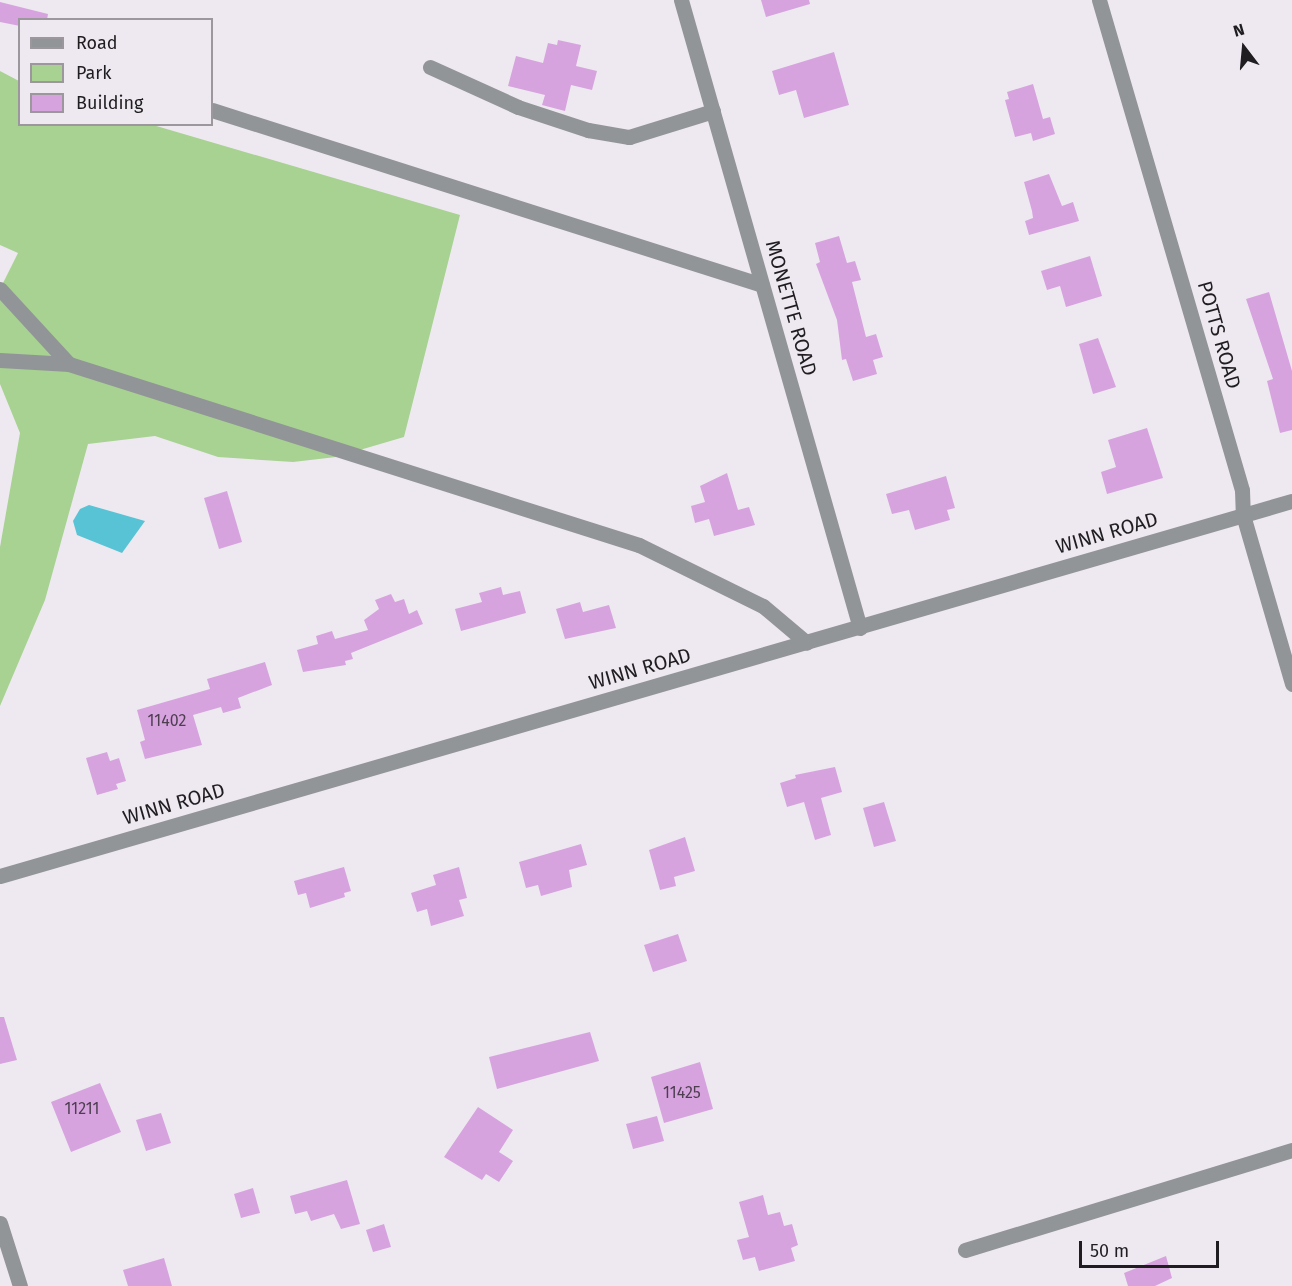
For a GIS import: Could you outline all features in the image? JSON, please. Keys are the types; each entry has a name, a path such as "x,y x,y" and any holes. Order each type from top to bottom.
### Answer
{"street":[{"name":"MONETTE ROAD","path":"681,0 860,628"},
{"name":"POTTS ROAD","path":"1099,0 1242,490 1243,515 1292,684"},
{"path":"430,67 518,107 588,130 629,137 713,111"},
{"path":"213,110 762,285"},
{"path":"0,290 69,364"},
{"path":"0,360 69,364 639,545 763,606 807,643"},
{"name":"WINN ROAD","path":"0,876 1292,501"},
{"path":"965,1250 1292,1150"},
{"path":"0,1223 20,1286"}],"green space":[{"path":"0,71 18,80 18,126 156,126 460,215 404,437 336,457 293,462 218,457 155,436 88,444 45,600 0,706 0,547 20,433 0,384 0,289 18,253 0,245"}],"water":[{"path":"89,505 145,521 122,553 77,535 73,521 80,509"}],"building":[{"path":"761,0 809,0 810,4 766,17"},
{"path":"0,2 48,14 47,18 18,18 18,26 0,22"},
{"path":"558,40 581,45 576,66 597,71 592,90 571,85 565,111 542,105 545,95 508,86 516,56 543,63 548,43 557,45"},
{"path":"834,52 849,105 804,118 796,90 779,95 772,71"},
{"path":"1033,84 1043,119 1050,117 1055,134 1033,141 1031,133 1015,137 1005,100 1009,99 1007,92"},
{"path":"1049,174 1062,206 1073,202 1079,221 1029,235 1025,221 1033,218 1024,182"},
{"path":"839,236 847,263 855,261 861,280 852,282 866,337 876,334 883,357 873,360 877,374 853,381 846,359 842,360 837,320 816,264 820,262 815,243"},
{"path":"1090,256 1102,296 1066,307 1060,286 1047,290 1041,271"},
{"path":"1269,292 1292,371 1292,430 1280,433 1267,381 1273,379 1246,299"},
{"path":"1098,338 1116,387 1093,394 1079,344"},
{"path":"1147,428 1163,478 1107,494 1101,472 1116,467 1108,440"},
{"path":"727,473 738,510 749,507 755,525 714,536 709,519 695,523 691,506 705,502 700,486"},
{"path":"946,476 955,508 947,510 950,520 915,530 909,510 892,514 886,494"},
{"path":"227,491 242,542 219,549 204,498"},
{"path":"501,587 503,595 520,591 526,613 461,631 455,609 482,602 479,593"},
{"path":"391,594 395,602 404,599 409,614 417,610 423,624 351,653 353,659 345,661 346,665 303,672 297,650 318,644 316,636 332,631 335,639 368,630 364,620 379,609 375,600"},
{"path":"580,602 583,612 609,605 616,628 565,639 556,609"},
{"path":"265,662 272,685 238,698 241,708 223,713 221,707 193,715 202,745 145,759 140,742 145,740 137,710 210,689 207,679"},
{"path":"107,752 110,761 119,758 126,781 116,784 118,789 97,795 86,758"},
{"path":"835,767 842,792 821,798 831,835 815,840 804,802 787,807 780,783 796,778 795,775"},
{"path":"884,802 896,841 874,847 863,808"},
{"path":"685,837 695,871 674,877 676,886 660,890 649,850"},
{"path":"581,844 587,865 569,870 572,887 541,896 538,885 526,888 519,862"},
{"path":"344,867 351,891 344,893 345,897 310,908 306,893 298,895 294,881"},
{"path":"459,867 467,898 459,900 464,916 431,926 427,909 417,912 411,893 436,885 433,875"},
{"path":"678,934 687,961 653,972 644,945"},
{"path":"0,1017 4,1017 17,1060 0,1064"},
{"path":"590,1032 599,1061 497,1089 489,1057"},
{"path":"700,1062 713,1109 664,1123 651,1077"},
{"path":"100,1083 121,1132 71,1152 51,1102"},
{"path":"478,1107 513,1130 499,1152 513,1161 499,1182 486,1174 482,1180 444,1157"},
{"path":"161,1113 171,1143 146,1151 136,1120"},
{"path":"657,1116 664,1141 633,1149 626,1124"},
{"path":"347,1180 360,1224 341,1229 334,1214 311,1221 307,1211 295,1214 290,1196"},
{"path":"253,1188 260,1213 241,1218 234,1194"},
{"path":"763,1195 768,1215 780,1212 784,1226 792,1224 798,1245 791,1248 795,1261 759,1271 755,1257 743,1260 737,1240 749,1237 739,1202"},
{"path":"384,1224 391,1247 373,1252 366,1230"},
{"path":"1166,1256 1172,1278 1155,1286 1128,1286 1124,1273"},
{"path":"164,1258 172,1286 128,1286 123,1270"}]}
